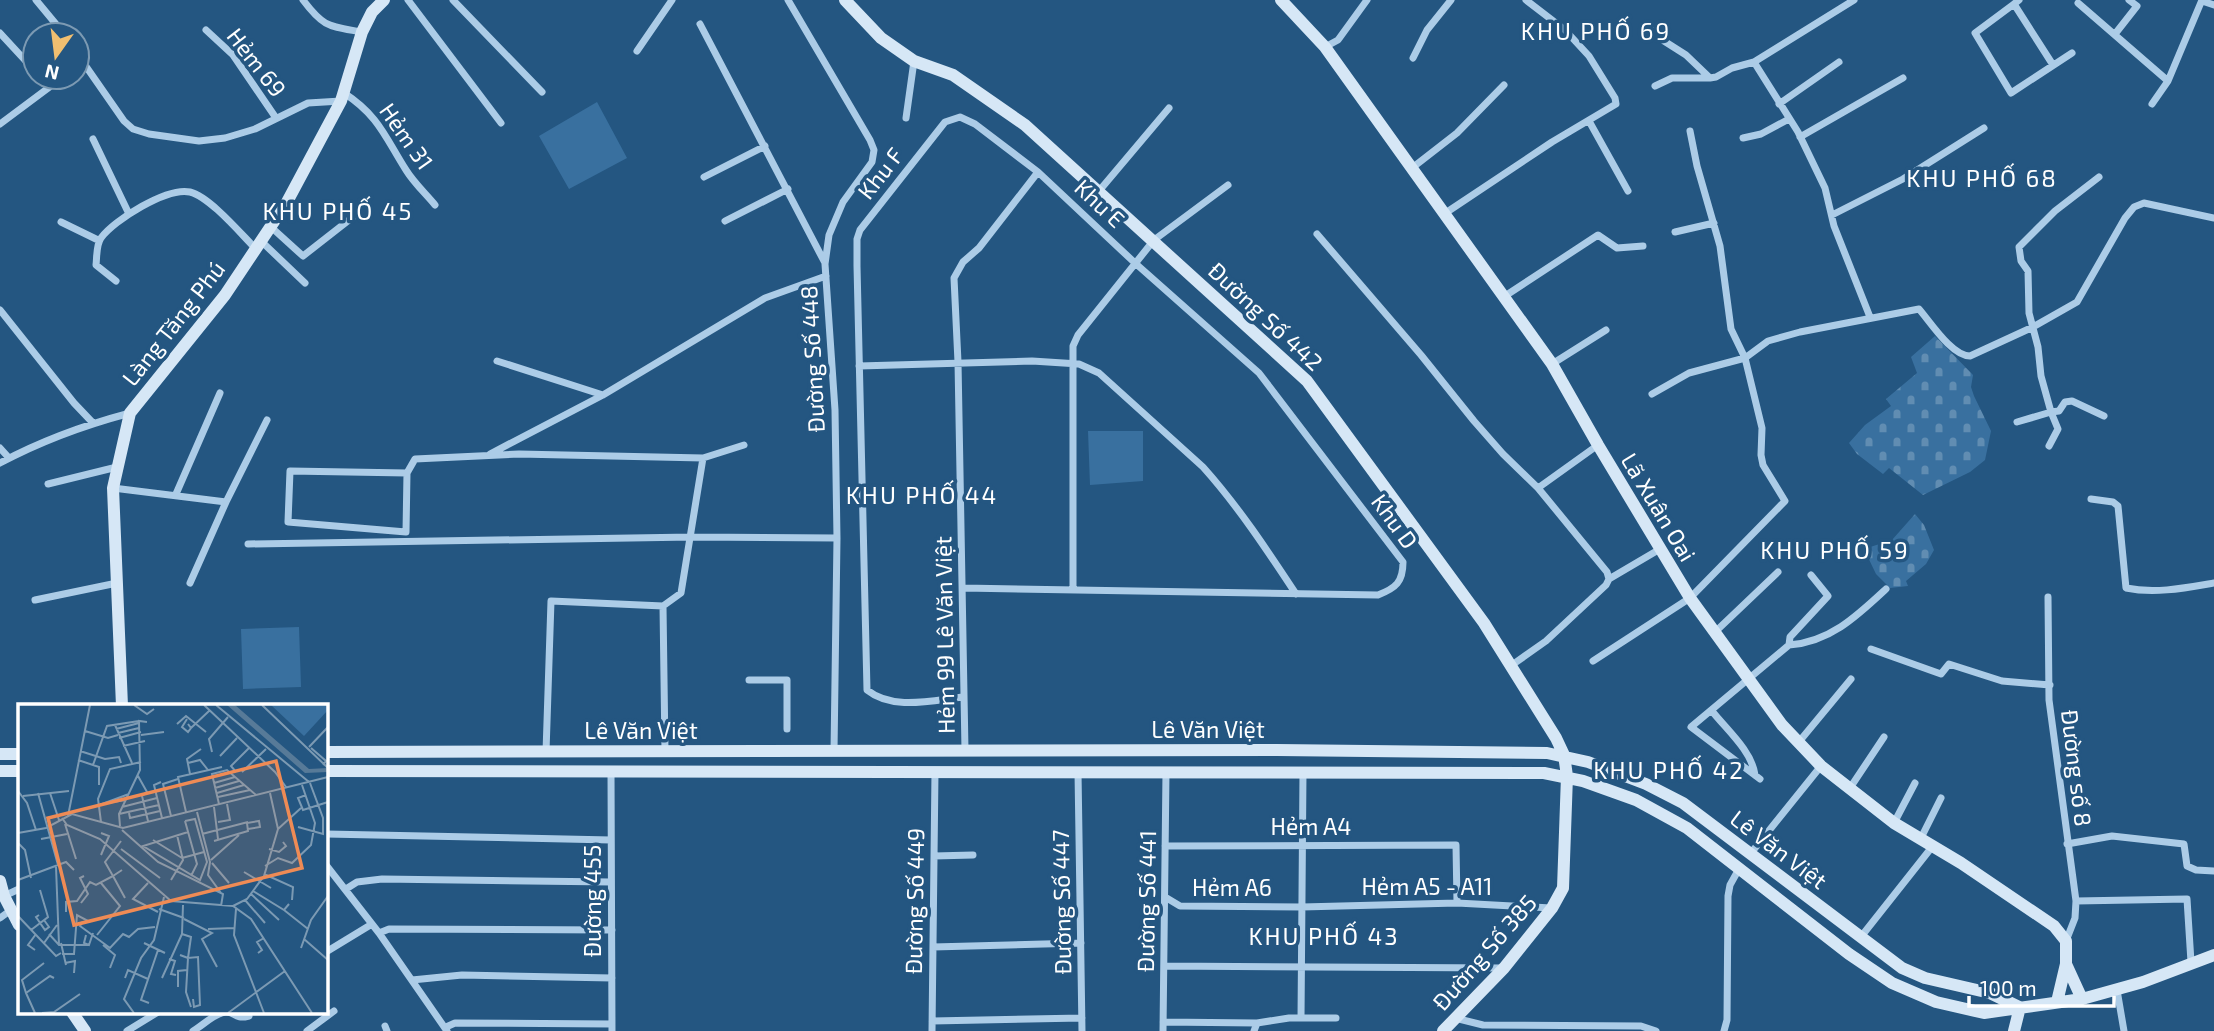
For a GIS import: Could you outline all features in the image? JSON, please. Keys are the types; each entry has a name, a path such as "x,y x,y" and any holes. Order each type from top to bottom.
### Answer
{"main road":[{"name":"Làng Tăng Phú","path":"122,704 113,488 130,413 225,295 271,227 315,153 343,97 362,32 372,12 384,0"},
{"name":"Đường Số 442","path":"845,0 881,38 914,61 953,75 1025,125 1307,381 1484,623 1512,665 1564,755"},
{"name":"Lã Xuân Oai","path":"1281,0 1325,47 1552,364 1690,598 1782,726 1821,766 1894,823 2041,916 2054,926 2066,941"},
{"path":"866,750 867,772"},
{"path":"935,750 935,772"},
{"name":"Lê Văn Việt","path":"327,752 1303,750 1564,755 1647,784 1670,796 1751,853 1902,968 1925,978 1990,993 2020,1007"},
{"path":"1303,750 1303,772"},
{"path":"611,751 611,772"},
{"path":"834,751 834,772"},
{"path":"0,754 18,754"},
{"name":"Đường Số 385","path":"1443,1031 1504,968 1552,908 1563,888 1567,776 1564,755"},
{"path":"0,771 18,771"},
{"name":"Lê Văn Việt","path":"327,771 1303,772 1534,773 1567,776 1636,800 1687,828 1849,954 1892,984 1936,1002 1984,1013 2082,999 2117,990 2214,955"},
{"path":"1740,867 1751,853"},
{"path":"0,881 4,896 18,923"},
{"path":"1849,954 1860,937"},
{"path":"2057,1002 2066,964 2066,941"},
{"path":"2066,964 2082,999"},
{"path":"2014,1031 2020,1007"},
{"path":"73,1014 85,1031"}],"street":[{"path":"36,0 53,21"},
{"path":"303,0 318,20 329,26 362,32"},
{"path":"408,0 501,122"},
{"path":"453,0 542,92"},
{"path":"637,51 672,0"},
{"name":"Đường Số 448","path":"788,0 874,150 873,162 844,202 829,235 825,264 835,410 837,538 834,751"},
{"path":"1325,47 1338,40 1367,0"},
{"path":"1413,58 1427,30 1451,0"},
{"path":"1444,214 1552,142 1616,104 1589,55 1564,30 1527,0"},
{"path":"1655,86 1672,78 1716,77 1732,68 1754,62 1854,0"},
{"path":"2115,34 2139,3 2129,0"},
{"path":"2152,104 2168,81 2202,0 2214,5"},
{"path":"2053,65 2017,2 1975,33 2011,93 2053,65 2071,53"},
{"path":"2078,3 2168,81"},
{"path":"700,24 825,264"},
{"path":"1657,28 1664,41 1686,55 1710,78"},
{"name":"Hẻm 69","path":"206,30 233,55 276,118"},
{"path":"0,33 21,56"},
{"path":"906,118 914,61"},
{"path":"1754,62 1800,137 1825,188 1832,215 1870,317"},
{"path":"1779,104 1839,62"},
{"path":"91,74 124,121 133,129 199,141 255,130 308,103 343,97"},
{"path":"1800,137 1903,78"},
{"path":"1412,168 1457,133 1504,85"},
{"path":"1,121 42,91"},
{"name":"Hẻm 31","path":"343,97 362,104 379,123 408,173 435,205"},
{"path":"1099,191 1169,108"},
{"name":"Khu F","path":"964,697 896,703 876,698 867,690 857,253 860,230 945,122 960,117 968,119 1038,172"},
{"path":"1743,138 1761,134 1789,119"},
{"path":"1589,121 1628,191"},
{"path":"1832,215 1903,179 1984,128"},
{"path":"1593,661 1690,598 1785,501 1763,465 1762,428 1745,358 1731,329 1720,246 1690,131"},
{"path":"93,139 129,214"},
{"path":"704,177 765,146"},
{"name":"Khu E","path":"1038,172 1135,263"},
{"name":"Hẻm 99 Lê Văn Việt","path":"965,750 954,278 963,262 979,248 1038,172"},
{"path":"2049,446 2058,429 2041,376 2038,347 2029,313 2028,271 2021,261 2019,247 2047,218 2099,177"},
{"path":"1073,589 1073,346 1078,335 1154,240 1228,186"},
{"path":"725,221 788,190"},
{"path":"116,281 96,265 99,240 129,214 174,193 190,192 207,201 305,283"},
{"path":"1652,394 1689,373 1745,358 1768,341 1870,317 1919,309 1951,347 1964,356 1970,356 2033,327 2077,302 2134,207 2144,203 2214,218"},
{"path":"271,227 303,256 358,213"},
{"path":"61,222 99,240"},
{"path":"1675,232 1714,223"},
{"path":"1317,234 1495,446 1538,488 1607,572 1609,579"},
{"path":"1505,296 1598,235 1617,248 1643,246"},
{"name":"Khu D","path":"1135,263 1266,380 1403,562 1402,579 1396,587 1378,595 1296,594"},
{"path":"486,456 603,395 765,298 826,276"},
{"path":"0,310 74,403 93,422"},
{"path":"1552,364 1606,330"},
{"path":"497,361 603,395"},
{"path":"859,366 958,362 1079,364 1099,373 1203,467 1266,547 1296,594"},
{"path":"176,494 220,393"},
{"path":"2017,422 2059,411 2065,402 2072,401 2104,416"},
{"path":"0,463 93,422 130,413"},
{"path":"190,583 267,420"},
{"path":"407,473 290,471 288,522 406,533 407,473 415,458 532,454 704,458 744,445"},
{"path":"1538,488 1598,446"},
{"path":"0,448 9,458"},
{"path":"546,752 551,601 663,606 681,593 704,458"},
{"path":"48,484 118,467"},
{"path":"113,488 226,502"},
{"path":"2091,499 2113,502 2118,506 2126,588 2142,592 2214,583"},
{"path":"248,544 692,537 837,538"},
{"path":"1512,665 1546,641 1606,585 1609,579 1660,549"},
{"path":"1714,633 1778,572"},
{"path":"1789,645 1790,637 1828,596 1811,575"},
{"path":"35,600 118,582"},
{"path":"962,588 1296,594"},
{"path":"1712,711 1746,753 1758,777 1691,727 1789,645 1805,644 1841,628 1886,589"},
{"name":"Đường số 8","path":"2048,597 2049,700 2076,901 2076,918 2066,941"},
{"path":"663,606 664,751"},
{"path":"1871,649 1941,674 1949,664 2002,681 2050,685"},
{"path":"1797,743 1851,679"},
{"path":"748,680 797,680"},
{"path":"787,680 787,729"},
{"path":"1850,788 1884,737"},
{"path":"1751,853 1821,766"},
{"name":"Đường 455","path":"611,772 612,1027"},
{"name":"Đường Số 449","path":"932,1031 935,772"},
{"name":"Đường Số 447","path":"1078,772 1082,1031"},
{"name":"Đường Số 441","path":"1163,1031 1166,772"},
{"path":"1301,1018 1303,772"},
{"path":"1894,823 1915,783"},
{"path":"1920,840 1941,798"},
{"path":"327,834 611,840"},
{"path":"2067,844 2112,836 2184,844 2187,866 2214,871"},
{"name":"Hẻm A4","path":"1166,846 1456,845 1457,903"},
{"path":"1860,937 1932,847"},
{"path":"934,856 974,855"},
{"path":"327,866 379,933 446,1029 455,1023 612,1027"},
{"path":"1724,1031 1727,1020 1728,896 1730,885 1740,867"},
{"path":"346,889 357,882 382,879 611,882"},
{"path":"4,896 18,889"},
{"name":"Hẻm A6","path":"1165,897 1180,906 1302,907"},
{"path":"2076,901 2187,899 2191,962"},
{"name":"Hẻm A5 - A11","path":"1302,907 1457,903 1552,908"},
{"path":"0,918 11,910"},
{"path":"327,951 372,924"},
{"path":"379,933 389,929 611,930"},
{"path":"933,947 1081,943"},
{"path":"1164,966 1504,968"},
{"path":"412,981 462,975 612,978"},
{"path":"2117,990 2124,1031"},
{"path":"307,1031 334,1011"},
{"path":"127,1031 155,1014"},
{"path":"193,1031 220,1014"},
{"path":"232,1014 240,1018 249,1016"},
{"path":"932,1020 1082,1018"},
{"path":"1164,1022 1256,1027 1301,1018 1336,1018"},
{"path":"1454,1018 1483,1025 1641,1026 1656,1031"}],"green space":[{"path":"597,102 627,158 569,189 539,136"},
{"path":"1935,336 1973,375 1971,387 1991,431 1985,460 1970,472 1923,495 1889,468 1883,474 1857,454 1849,443 1865,425 1891,406 1886,399 1917,373 1911,357"},
{"path":"1088,431 1143,431 1143,481 1090,485"},
{"path":"1915,514 1924,525 1934,550 1926,564 1906,581 1908,586 1890,588 1876,574 1864,549 1892,540"},
{"path":"299,627 301,687 243,689 241,629"}],"district":[{"name":"KHU PHỐ 69","path":"1596,30"},
{"name":"KHU PHỐ 68","path":"1982,177"},
{"name":"KHU PHỐ 45","path":"338,210"},
{"name":"KHU PHỐ 44","path":"922,494"},
{"name":"KHU PHỐ 59","path":"1835,549"},
{"name":"KHU PHỐ 42","path":"1669,769"},
{"name":"KHU PHỐ 43","path":"1324,935"}]}
